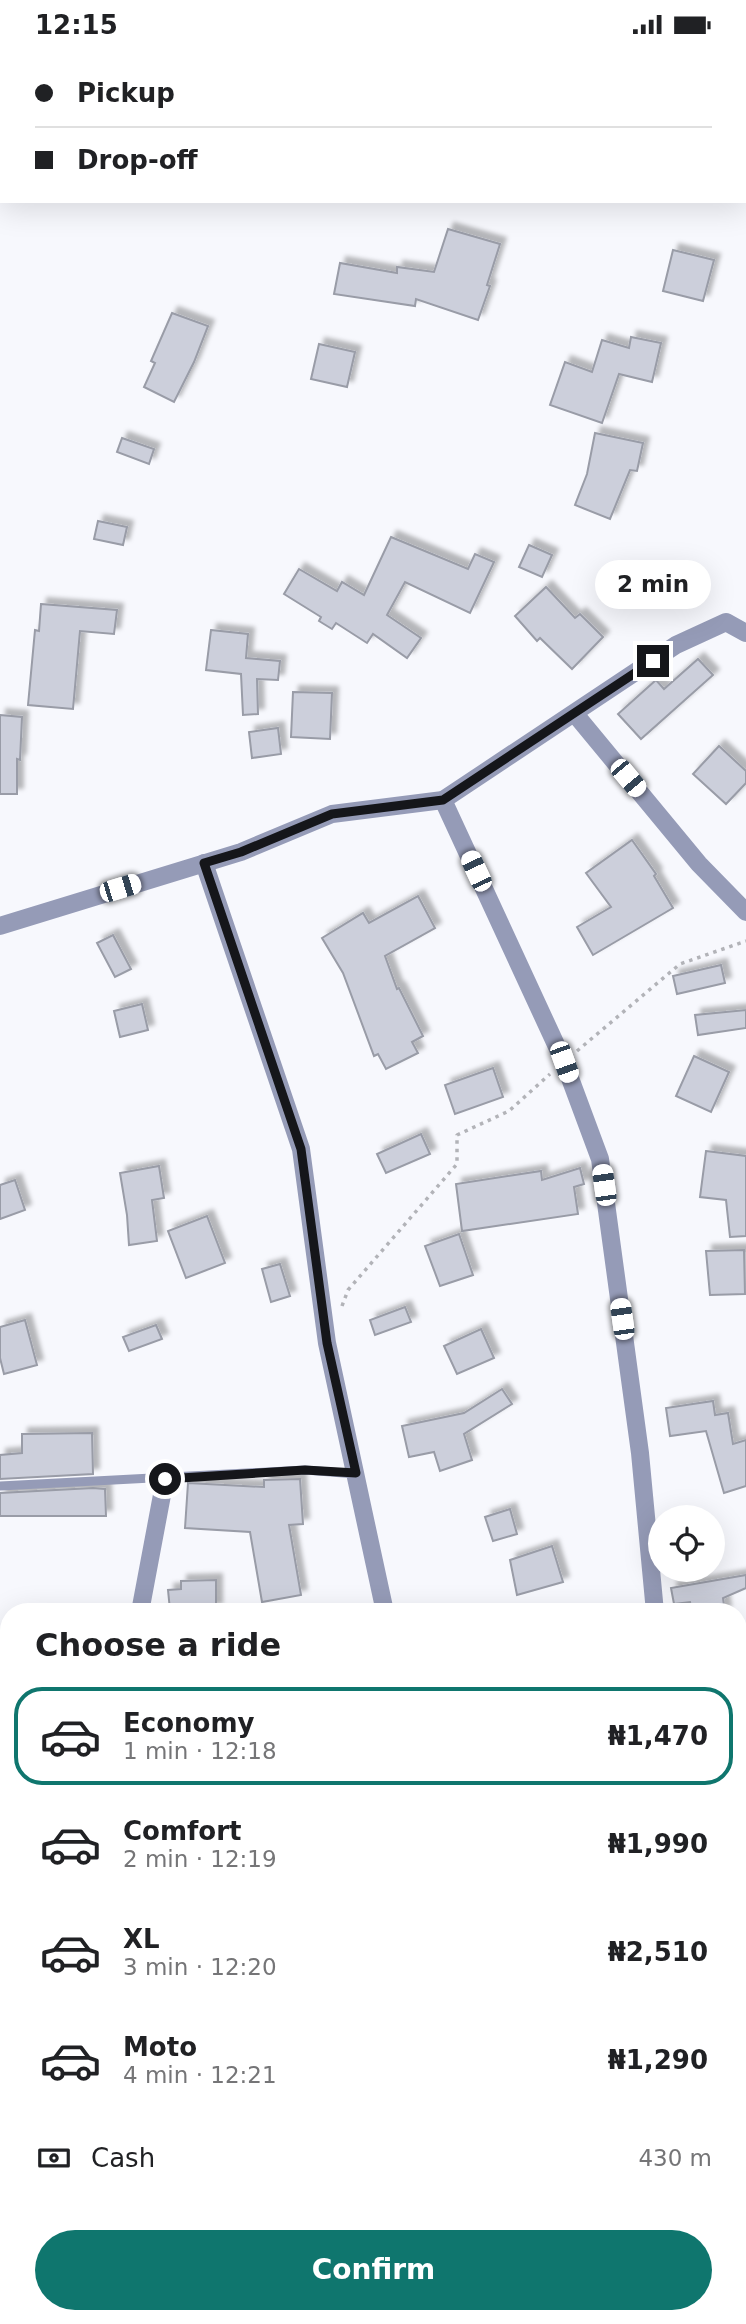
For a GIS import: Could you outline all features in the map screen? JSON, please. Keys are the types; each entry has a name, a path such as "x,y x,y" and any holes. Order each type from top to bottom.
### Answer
{"street":[{"path":"0,926 241,852 332,814 443,800 677,645 726,622 746,633"},
{"path":"575,714 699,864 746,912"},
{"path":"443,800 564,1062 600,1159 640,1453 654,1603"},
{"path":"204,863 301,1149 327,1343 383,1603"},
{"path":"143,1603 165,1479"}],"lane":[{"path":"0,1486 305,1470 356,1473"}],"path":[{"path":"340,1312 348,1290 457,1164 457,1135 509,1111 680,964 746,941"}],"building":[{"path":"448,229 500,244 478,320 416,299 415,306 334,294 340,263 397,273 397,267 434,272"},
{"path":"673,250 714,260 703,301 663,291"},
{"path":"172,313 208,326 174,402 144,387 155,363 151,361"},
{"path":"631,337 661,343 652,382 619,374 602,423 550,405 565,362 592,372 602,340 629,348"},
{"path":"319,344 355,352 347,387 311,379"},
{"path":"595,433 643,443 637,471 630,470 610,519 575,505 587,474"},
{"path":"122,438 154,449 149,464 117,452"},
{"path":"98,521 127,527 123,545 94,539"},
{"path":"391,537 468,569 475,554 494,562 470,613 405,582 387,615 421,638 407,658 373,634 367,643 336,623 332,629 319,621 321,617 284,594 299,569 337,591 342,582 364,595"},
{"path":"529,545 552,555 542,577 519,567"},
{"path":"546,587 575,618 580,614 603,637 572,669 540,638 537,641 515,616"},
{"path":"41,604 117,610 114,634 80,631 73,709 28,705 35,630 39,631"},
{"path":"211,630 248,634 246,658 280,661 278,680 257,679 258,714 243,715 241,674 206,670"},
{"path":"698,659 713,675 641,739 618,714 656,680 664,689"},
{"path":"293,692 332,693 330,739 291,737"},
{"path":"0,715 22,717 20,760 17,759 17,794 0,794"},
{"path":"278,728 281,754 252,758 249,732"},
{"path":"719,746 746,771 746,783 726,804 693,774"},
{"path":"632,840 656,874 654,876 673,908 593,955 577,927 611,907 586,873"},
{"path":"418,896 435,928 385,956 397,989 399,988 423,1036 412,1042 418,1053 386,1069 378,1054 374,1056 343,973 322,938 363,913 369,923"},
{"path":"113,935 131,969 115,977 97,943"},
{"path":"721,965 725,983 677,994 673,976"},
{"path":"142,1004 148,1030 120,1037 114,1011"},
{"path":"746,1010 746,1028 698,1035 695,1015"},
{"path":"694,1056 729,1072 711,1112 676,1096"},
{"path":"493,1068 503,1097 455,1114 445,1085"},
{"path":"421,1134 430,1154 386,1173 377,1154"},
{"path":"706,1151 746,1156 746,1236 730,1237 726,1200 700,1197"},
{"path":"159,1166 164,1198 152,1200 157,1241 129,1245 120,1173"},
{"path":"580,1168 584,1184 574,1187 578,1214 462,1231 456,1184 541,1171 542,1180"},
{"path":"15,1180 25,1210 0,1219 0,1185"},
{"path":"207,1216 225,1263 186,1278 168,1231"},
{"path":"459,1234 473,1275 440,1286 425,1246"},
{"path":"744,1250 745,1294 710,1295 706,1251"},
{"path":"280,1264 290,1296 271,1302 262,1269"},
{"path":"405,1307 411,1322 375,1335 370,1320"},
{"path":"25,1320 37,1365 4,1374 0,1358 0,1327"},
{"path":"156,1325 162,1339 129,1351 123,1337"},
{"path":"481,1329 494,1358 457,1374 444,1346"},
{"path":"502,1389 512,1404 464,1434 472,1460 440,1471 434,1452 409,1457 402,1426 464,1413"},
{"path":"713,1401 715,1415 728,1413 733,1444 746,1440 746,1486 724,1493 706,1431 670,1436 666,1408"},
{"path":"92,1433 93,1474 0,1479 0,1455 22,1453 22,1434"},
{"path":"300,1479 303,1524 289,1525 301,1595 262,1602 250,1532 185,1528 188,1483 264,1487 264,1480"},
{"path":"105,1489 106,1516 0,1516 0,1493"},
{"path":"510,1509 517,1534 493,1541 485,1517"},
{"path":"552,1546 563,1582 517,1595 510,1560"},
{"path":"746,1575 746,1588 723,1598 724,1603 674,1603 671,1588 706,1582 725,1582 725,1579"},
{"path":"216,1580 216,1603 169,1603 168,1590 181,1589 181,1581"}],"route":[{"path":"165,1479 305,1470 356,1473 327,1343 301,1149 204,863 241,852 332,814 443,800 653,661"}]}
